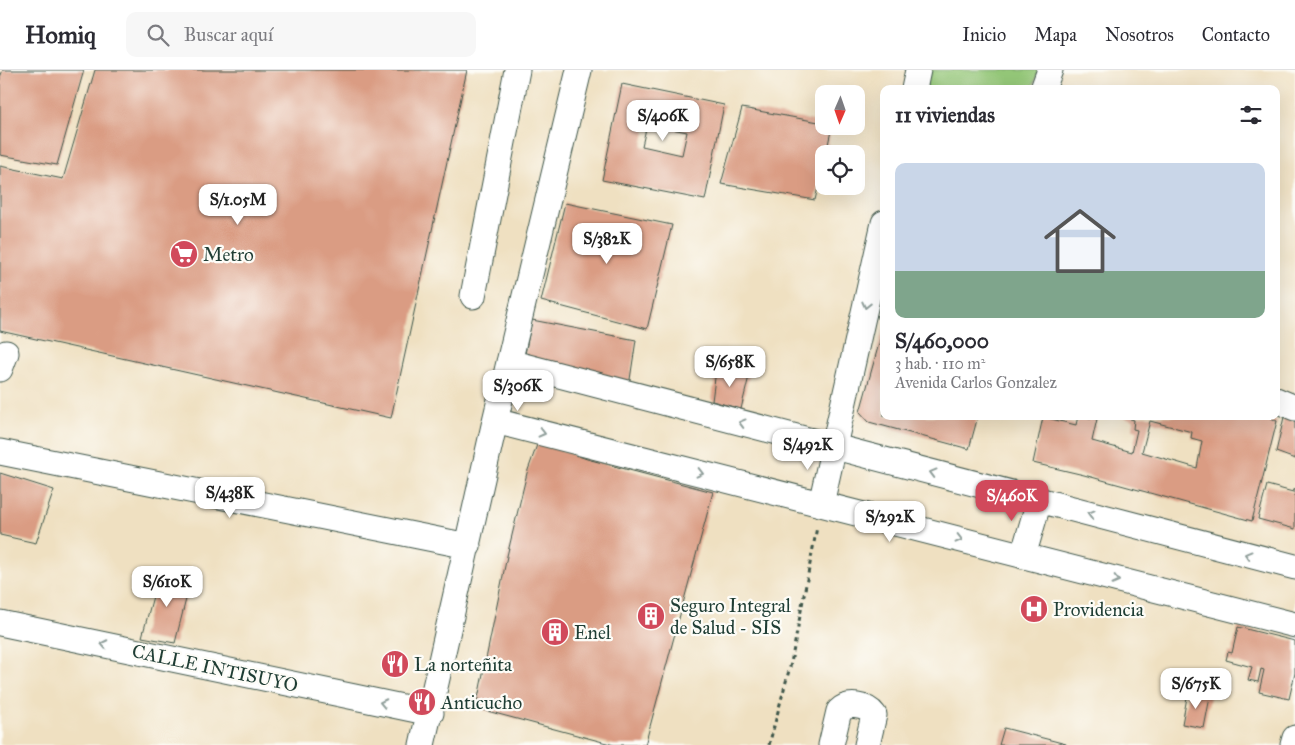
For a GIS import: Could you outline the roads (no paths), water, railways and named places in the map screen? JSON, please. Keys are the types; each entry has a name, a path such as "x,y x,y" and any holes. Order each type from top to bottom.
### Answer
{"street":[{"path":"473,296 517,70"},
{"path":"422,745 495,422 578,70"},
{"path":"915,85 918,70"},
{"path":"1044,85 1050,70"},
{"path":"821,504 880,241"},
{"path":"509,362 1295,568"},
{"path":"1280,402 1295,408"},
{"path":"495,422 1295,625"},
{"path":"0,452 468,546"},
{"path":"1023,556 1039,501"},
{"name":"CALLE INTISUYO","path":"0,623 430,713"},
{"path":"831,745 840,711 850,705 864,708 874,715 867,745"},
{"path":"1293,745 1295,738"}],"place":[{"name":"Metro","path":"184,254"},
{"name":"Providencia","path":"1034,609"},
{"name":"Seguro Integral de Salud - SIS","path":"651,616"},
{"name":"Enel","path":"555,632"},
{"name":"La norteñita","path":"395,664"},
{"name":"Anticucho","path":"422,702"}]}
